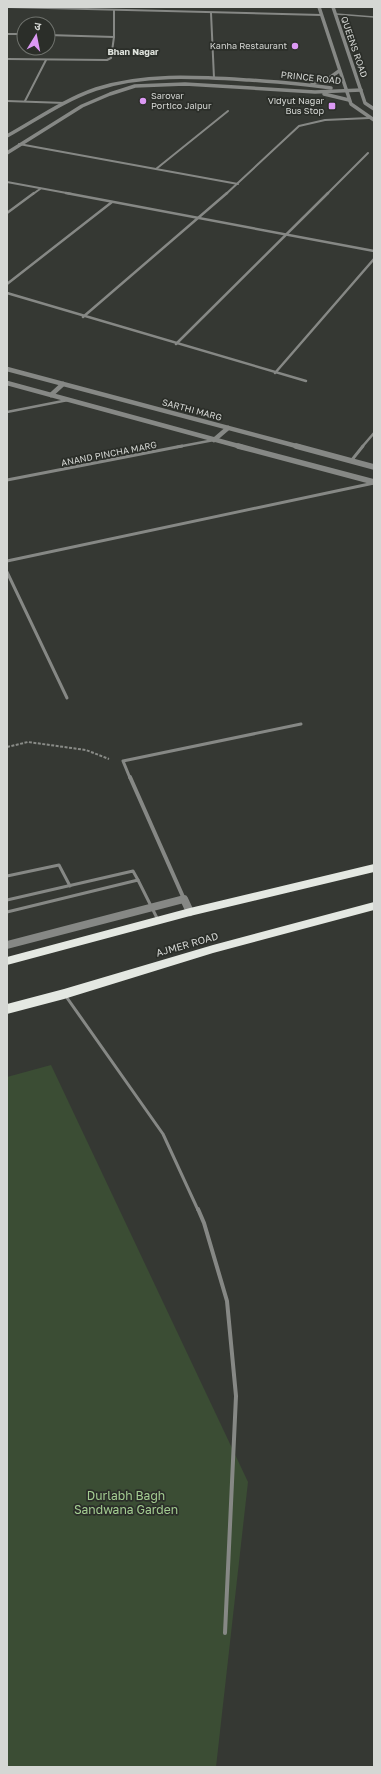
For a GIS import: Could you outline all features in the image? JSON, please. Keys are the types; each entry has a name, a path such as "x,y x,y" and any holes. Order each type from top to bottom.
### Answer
{"highway":[{"path":"362,870 374,862"},
{"path":"7,961 158,920 374,868"},
{"name":"AJMER ROAD","path":"7,1009 64,994 213,949 374,906"}],"street":[{"path":"7,7 211,13 321,14"},
{"path":"145,11 146,7"},
{"path":"225,13 226,7"},
{"path":"319,7 349,100 351,104 369,118 374,120"},
{"name":"QUEENS ROAD","path":"333,7 365,103 374,109"},
{"path":"7,59 107,60 110,58 114,37 114,10"},
{"path":"211,13 214,78"},
{"path":"56,35 114,37"},
{"path":"25,101 46,60"},
{"path":"298,84 328,79 339,72"},
{"name":"PRINCE ROAD","path":"7,136 65,103 94,90 122,82 154,77 214,78 298,84 345,90"},
{"name":"PRINCE ROAD","path":"7,153 19,144 82,106 110,94 135,86 185,84 315,92 345,90"},
{"path":"345,90 361,90"},
{"path":"315,92 349,100"},
{"path":"7,101 65,103"},
{"path":"156,169 228,111"},
{"path":"83,316 238,184 300,126 310,122 322,120 369,118"},
{"path":"19,144 238,184"},
{"path":"176,344 368,153"},
{"path":"7,182 374,251"},
{"path":"7,213 40,189"},
{"path":"7,284 112,202"},
{"path":"276,373 374,259"},
{"path":"7,293 176,344 306,381"},
{"name":"SARTHI MARG","path":"7,369 374,467"},
{"path":"7,382 374,483"},
{"path":"51,395 63,384"},
{"path":"7,412 69,400"},
{"path":"214,440 228,428"},
{"path":"351,461 374,433"},
{"name":"ANAND PINCHA MARG","path":"7,480 214,440"},
{"path":"7,561 374,483"},
{"path":"7,572 68,698"},
{"path":"190,912 122,761 301,724"},
{"path":"7,945 184,899"}],"lane":[{"path":"336,14 374,17"},
{"path":"7,876 59,865 70,886"},
{"path":"7,900 133,871 158,920"},
{"path":"7,912 138,880"},
{"path":"64,994 163,1134 204,1224 226,1301 236,1396 225,1633"}],"path":[{"path":"7,747 28,742 86,750 124,765"}],"green space":[{"name":"Durlabh Bagh Sandwana Garden","path":"51,1065 248,1482 216,1767 7,1767 7,1077"}],"place":[{"name":"Kanha Restaurant","path":"295,46"},
{"name":"Sarovar Portico Jaipur","path":"143,101"},
{"name":"Vidyut Nagar Bus Stop","path":"332,106"}],"district":[{"name":"Bhan Nagar","path":"133,52"}]}
